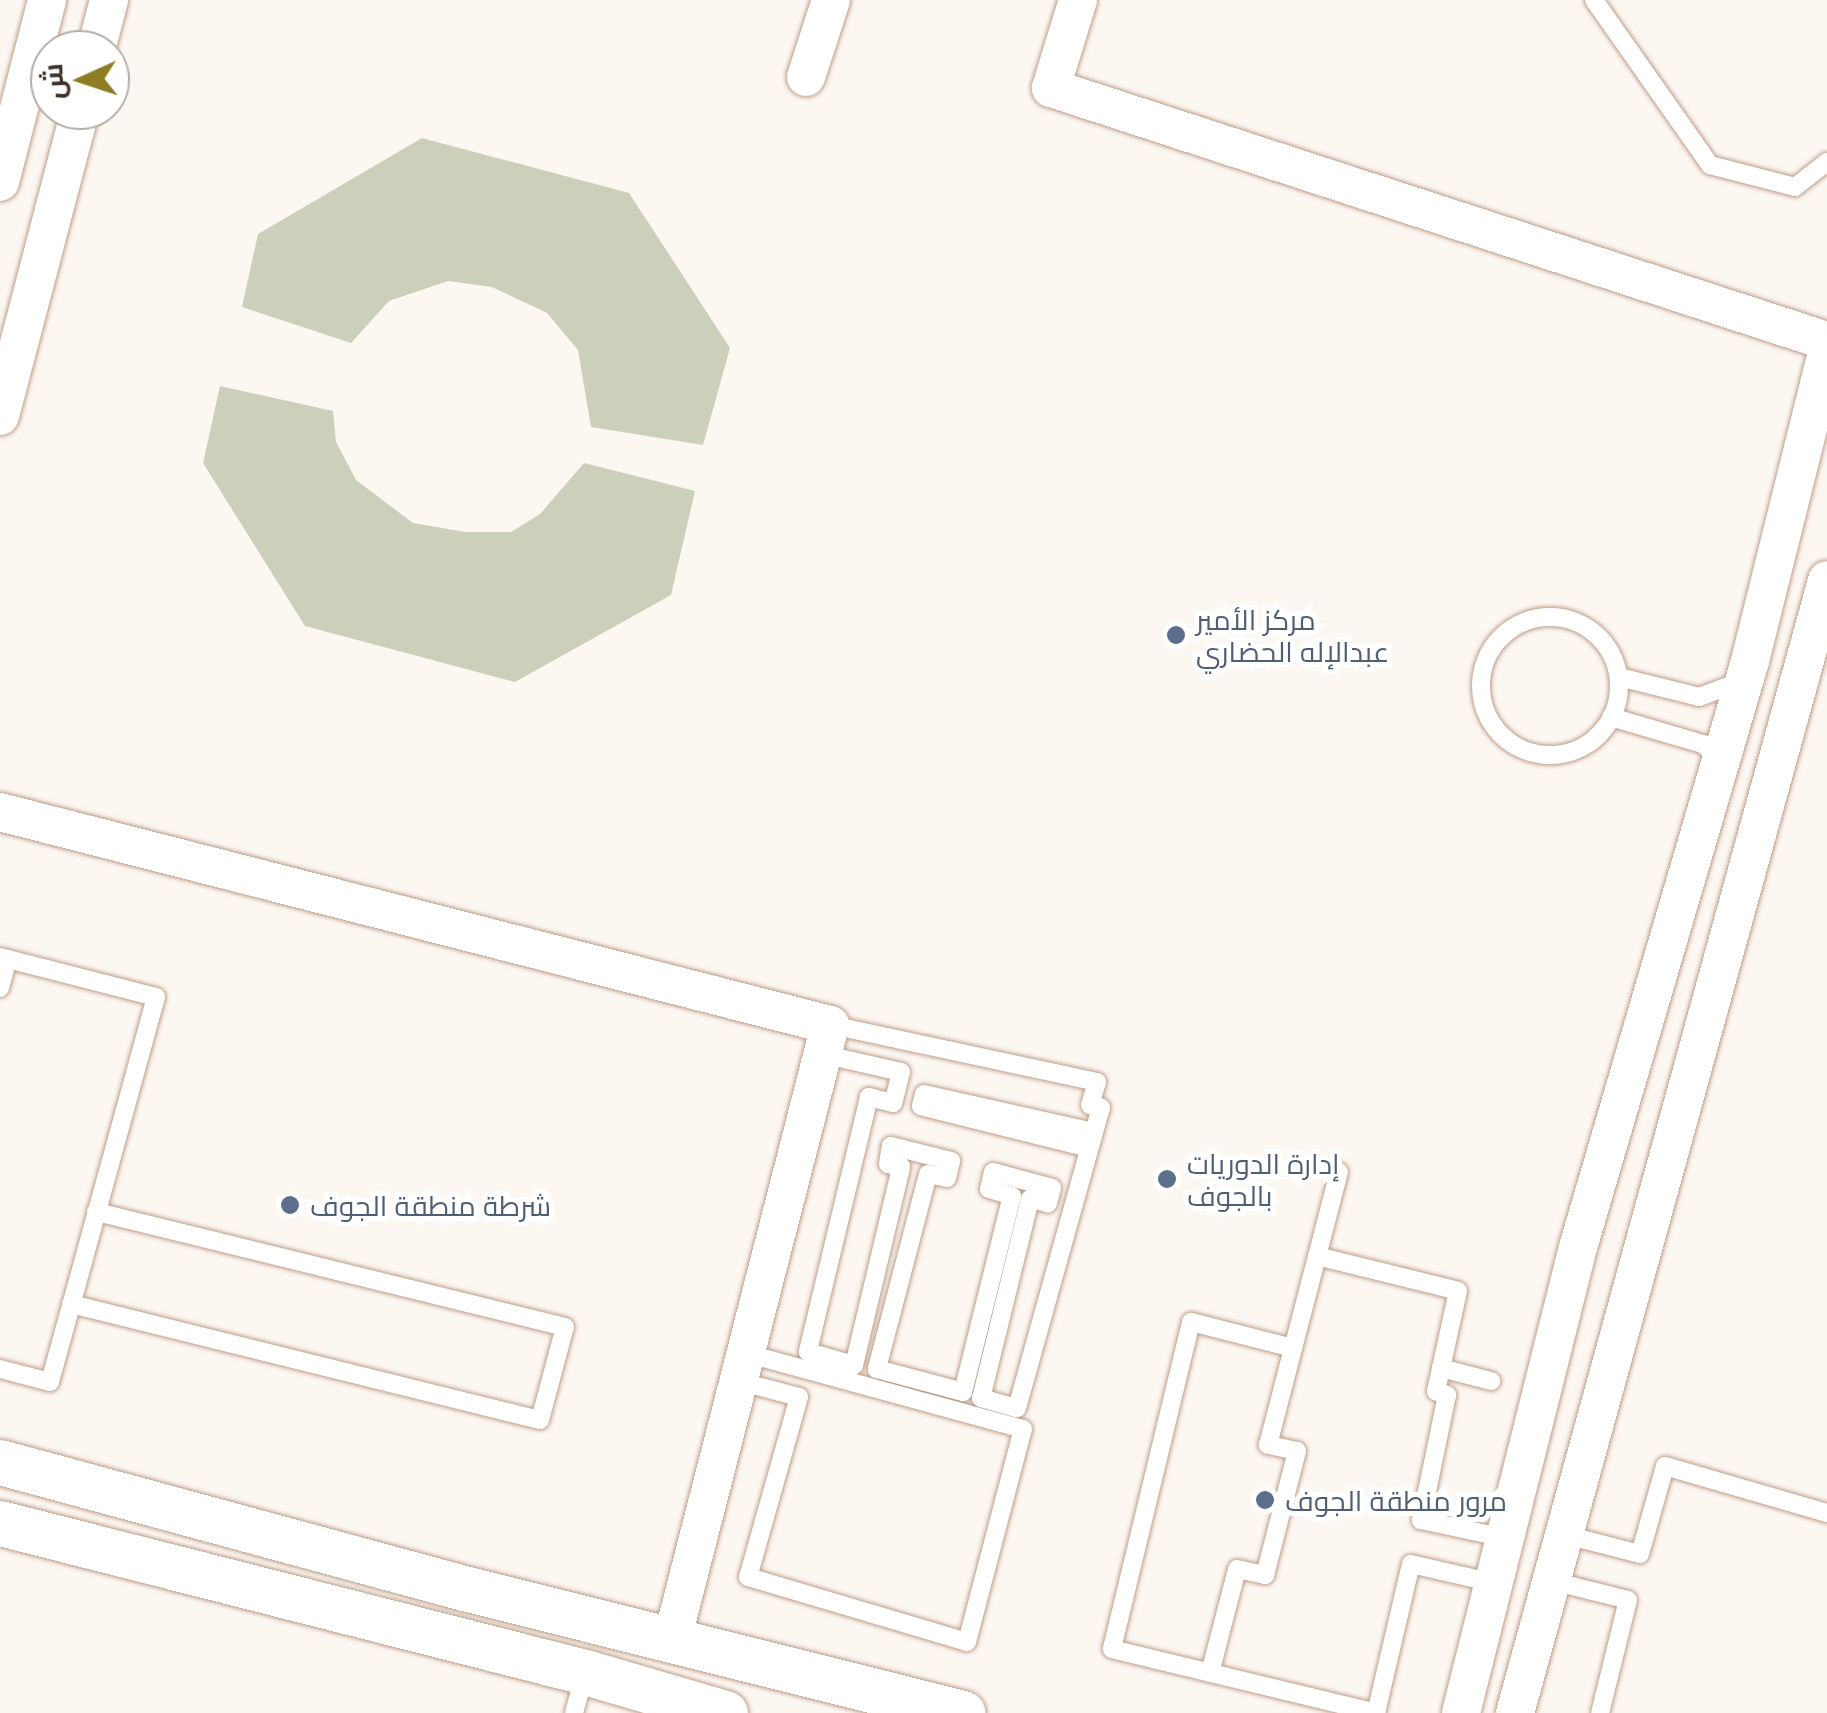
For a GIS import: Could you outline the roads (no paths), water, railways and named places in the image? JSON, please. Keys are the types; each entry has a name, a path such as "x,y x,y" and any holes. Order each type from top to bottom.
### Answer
{"street":[{"path":"0,182 47,0"},
{"path":"101,30 109,0"},
{"path":"806,77 831,0"},
{"path":"1078,0 1051,88 1827,341"},
{"path":"0,416 75,130"},
{"path":"1461,1713 1579,1244 1745,680 1827,352"},
{"path":"1515,1713 1827,580"},
{"path":"1723,755 1776,765"},
{"path":"0,812 826,1039 672,1640"},
{"path":"0,1462 963,1713"},
{"path":"0,1523 580,1693 708,1712"},
{"path":"1500,1559 1558,1561"}],"lane":[{"path":"1594,0 1710,166 1795,187 1827,162"},
{"path":"1545,616 1580,622 1603,640 1619,676 1618,705 1611,717 1594,740 1574,752 1540,755 1514,745 1495,728 1484,707 1481,681 1488,655 1501,636 1518,624 1545,616"},
{"path":"1619,676 1699,697 1745,680"},
{"path":"1611,717 1703,744 1723,755"},
{"path":"0,988 4,958 156,997 50,1382 0,1370"},
{"path":"826,1039 1097,1082 1090,1106 1101,1108 1017,1408 981,1398 1030,1199 1048,1202 1052,1188 993,1172 989,1189 1012,1196 963,1392 877,1369 928,1174 947,1178 951,1161 890,1146 888,1164 901,1167 854,1365 808,1352 869,1097 894,1104 902,1072 826,1039"},
{"path":"924,1094 1091,1140 922,1106 924,1094"},
{"path":"1210,1673 1237,1568 1266,1576 1297,1451 1268,1445 1339,1172"},
{"path":"71,1304 540,1420 565,1327 96,1212"},
{"path":"1317,1256 1458,1291 1436,1391 1446,1394 1421,1520 1500,1559"},
{"path":"1293,1348 1192,1322 1112,1649 1376,1713 1411,1564 1500,1559"},
{"path":"742,1367 1023,1429 967,1642 748,1578 799,1398 742,1367"},
{"path":"1441,1368 1491,1381"},
{"path":"1558,1561 1640,1554 1665,1466 1827,1513"},
{"path":"1558,1561 1628,1600 1600,1713"}],"place":[{"name":"مركز الأمير عبدالإله الحضاري","path":"1176,635"},
{"name":"إدارة الدوريات بالجوف","path":"1167,1179"},
{"name":"شرطة منطقة الجوف","path":"290,1205"},
{"name":"مرور منطقة الجوف","path":"1265,1500"}]}
